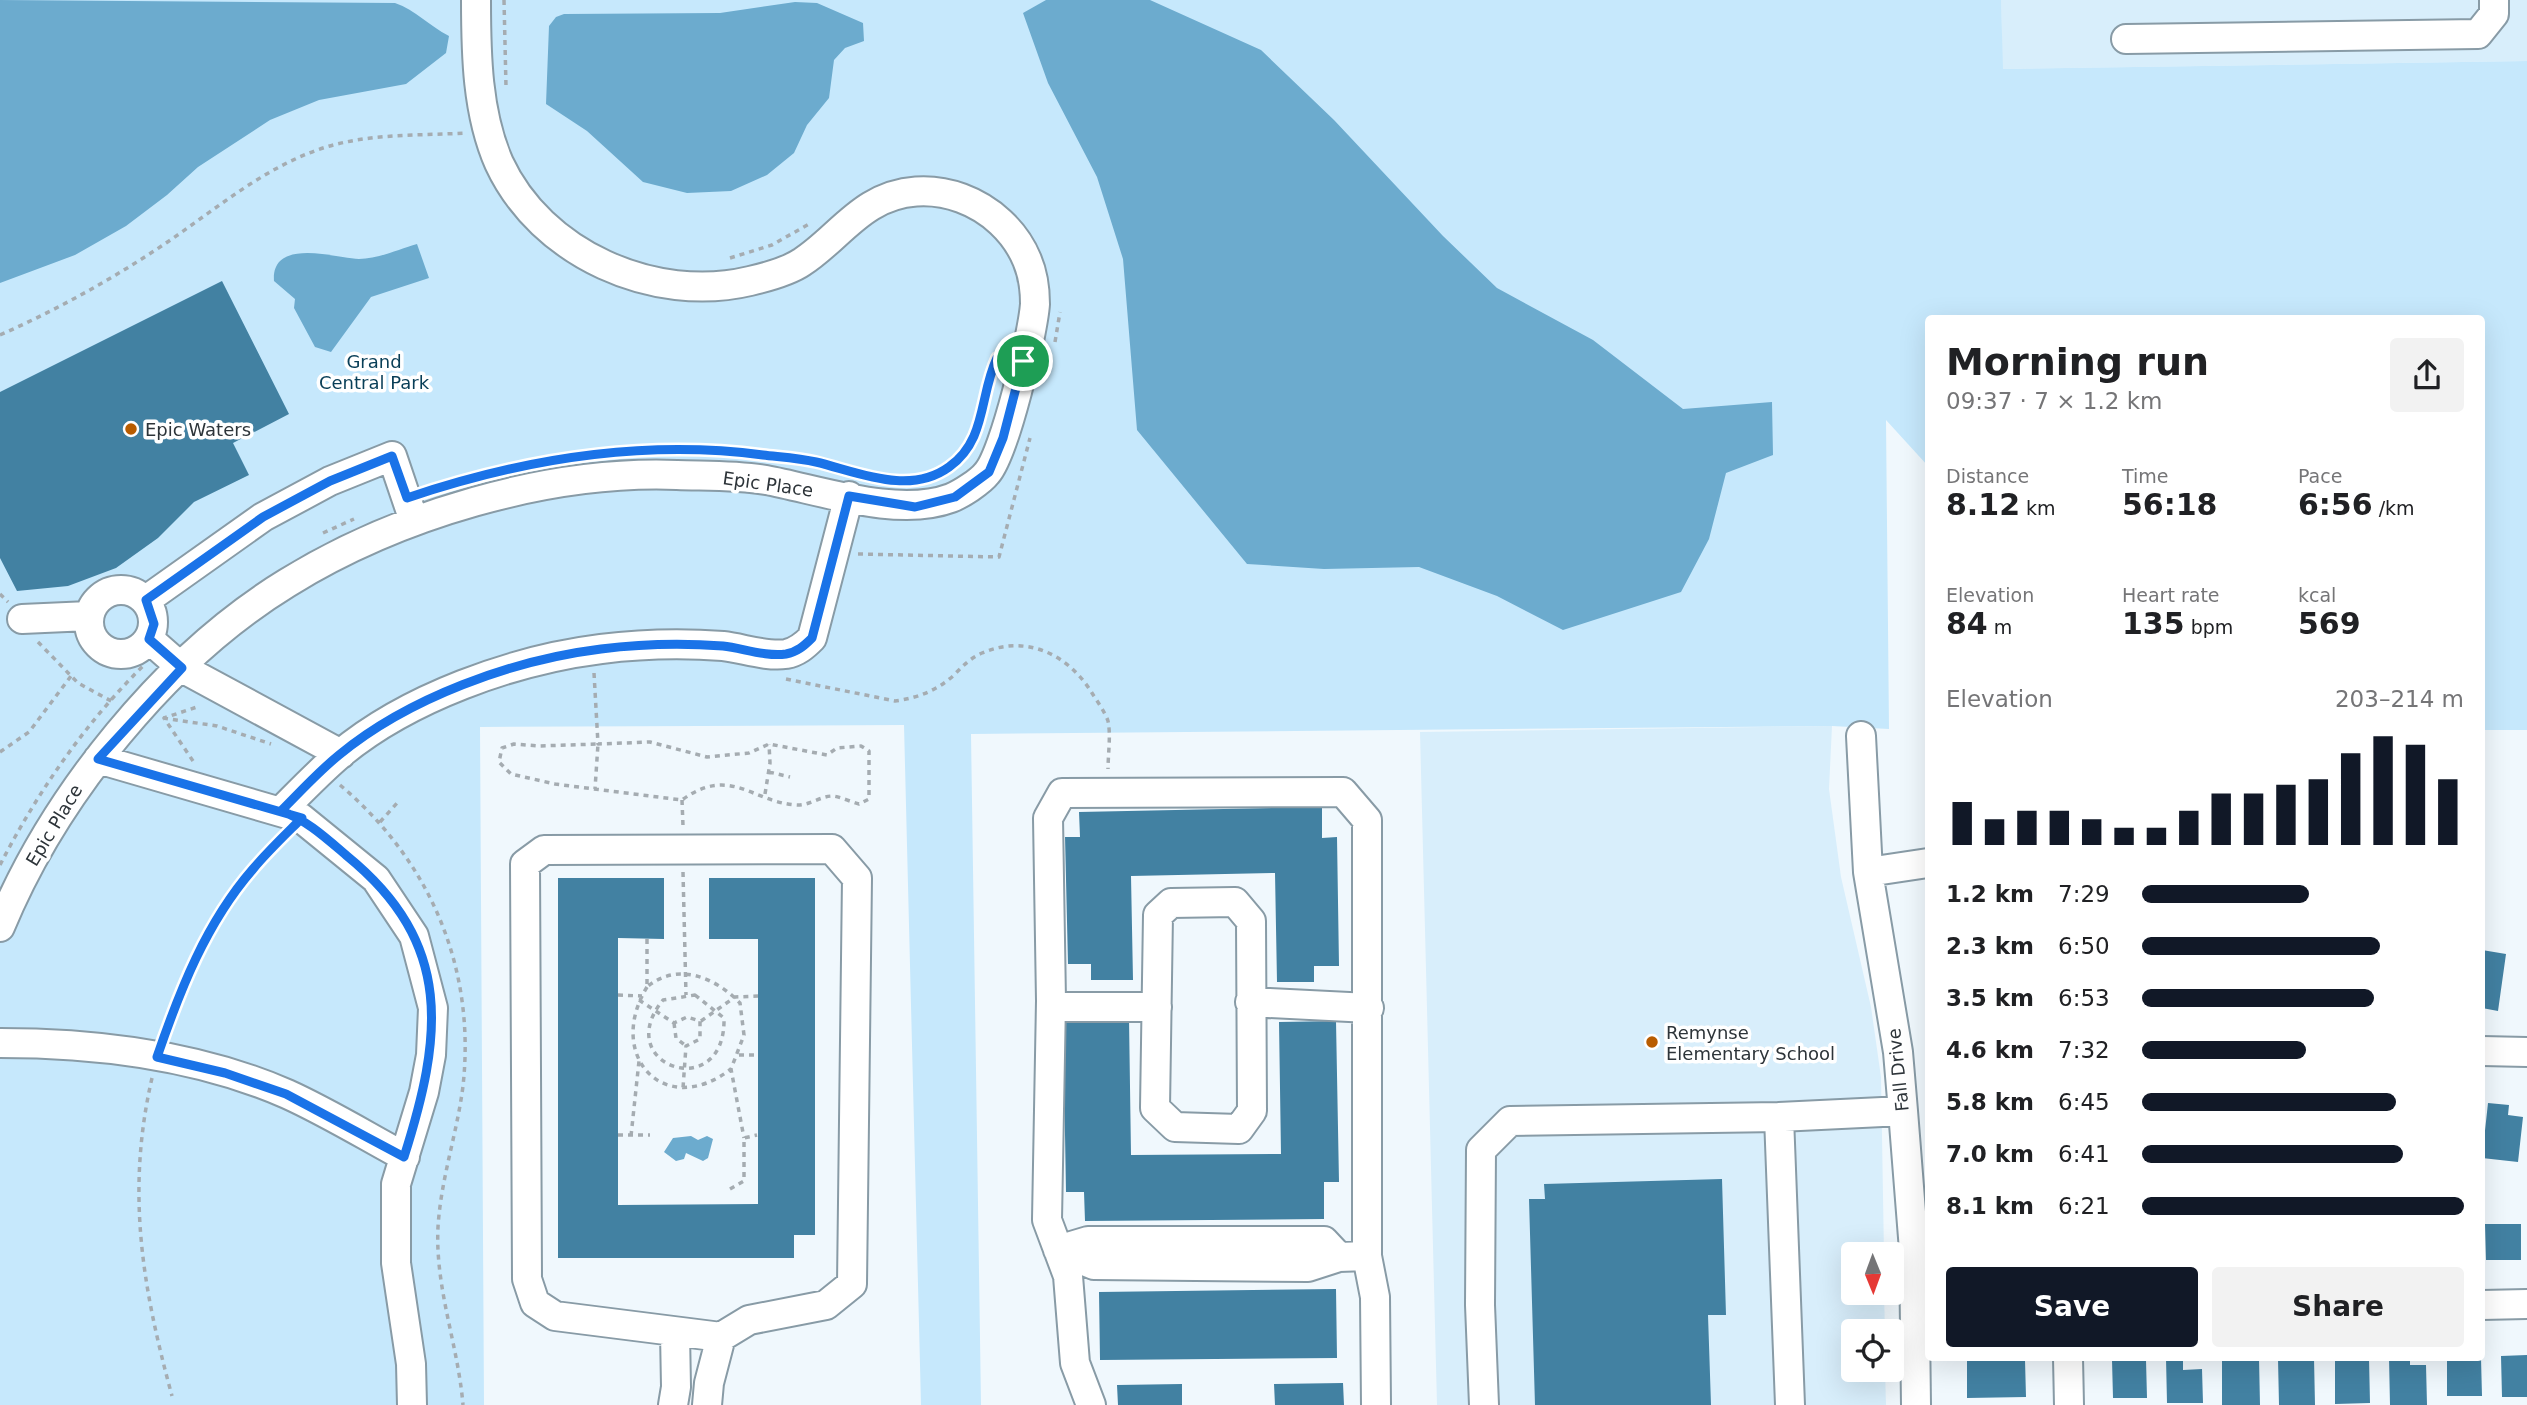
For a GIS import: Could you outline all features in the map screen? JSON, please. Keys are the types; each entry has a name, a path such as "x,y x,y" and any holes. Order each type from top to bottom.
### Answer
{"street":[{"name":"Epic Place","path":"0,926 24,875 57,816 98,759 150,717 182,668 217,635 287,583 414,521 509,493 612,477 669,475 758,479 915,507 955,497 989,472 1003,438 1035,309 1031,269 1019,241 994,214 958,196 934,192 894,196 871,206 799,265 748,282 696,286 647,280 606,266 564,242 542,224 516,195 497,159 482,107 476,0"},
{"path":"2126,39 2478,34 2494,14 2494,0"},
{"path":"146,600 263,517 330,481 392,456 414,521"},
{"path":"291,814 330,763 397,718 463,683 554,657 657,645 722,646 784,654 800,650 812,638 849,496"},
{"path":"155,644 124,654 105,650 92,635 89,616 97,600 113,591 131,591 146,600 154,624 155,644 182,668 232,695 330,763"},
{"path":"22,619 89,616"},
{"name":"Fall Drive","path":"1861,736 1868,873 1898,1052 1903,1111 1914,1250 1916,1405"},
{"path":"98,759 291,814 376,879 414,936 426,973 433,1009 431,1055 424,1092 396,1184 396,1263 411,1364 412,1405"},
{"path":"1091,1405 1075,1363 1068,1276 1047,1220 1051,1007 1048,818 1062,793 1343,792 1367,820 1367,1256 1375,1297 1376,1405"},
{"path":"832,849 857,878 852,1284 826,1305 749,1320 721,1336 675,1333 555,1316 535,1303 527,1279 525,864 544,850 683,850 832,849"},
{"path":"1868,873 1925,864"},
{"path":"1235,902 1251,921 1250,1002 1252,1111 1239,1129 1175,1127 1155,1108 1158,915 1171,903 1235,902"},
{"path":"1250,1002 1369,1007"},
{"path":"1051,1007 1157,1007"},
{"path":"0,1043 111,1048 225,1073 286,1094 404,1157"},
{"path":"2485,1051 2527,1052"},
{"path":"1484,1405 1479,1305 1482,1150 1510,1121 1779,1117 1903,1111"},
{"path":"1779,1117 1790,1405"},
{"path":"1058,1250 1088,1241 1324,1241 1339,1257 1367,1256"},
{"path":"2485,1304 2527,1304"},
{"path":"673,1405 676,1387 675,1333"},
{"path":"707,1405 709,1383 721,1336"},
{"path":"2068,1361 2069,1405"}],"path":[{"path":"0,335 62,307 155,251 240,190 316,150 371,137 488,129"},
{"path":"926,479 950,467 975,437 997,358 1005,356 1023,361"},
{"path":"634,450 707,450"},
{"path":"776,456 812,461 874,477"},
{"path":"322,534 356,518"},
{"path":"834,554 999,557"},
{"path":"22,619 41,648 71,676 111,701 150,717 217,726 275,746"},
{"path":"0,865 42,790 155,644"},
{"path":"777,677 895,701 911,699 941,685 966,663 993,649 1008,646 1038,648 1074,668 1087,684 1108,721 1108,793"},
{"path":"594,673 598,744 595,789"},
{"path":"0,752 29,732 71,676"},
{"path":"150,717 232,695"},
{"path":"150,717 213,791"},
{"path":"650,742 707,757 749,753 769,744 827,755 837,748 861,746 869,751 869,799 859,804 832,796 811,804 794,805 740,786 699,788 682,800 595,789 511,774 499,762 502,748 514,744 539,746 650,742"},
{"path":"765,795 769,772 769,744"},
{"path":"330,763 338,783 380,822 405,852 436,907 448,935 462,995 466,1046 463,1087 445,1167 438,1230 442,1297 457,1353 463,1405"},
{"path":"769,772 790,777"},
{"path":"380,822 398,802"},
{"path":"172,1396 152,1324 138,1217 136,1182 144,1118 157,1057 192,965 218,918 291,814"},
{"path":"683,850 685,995"},
{"path":"647,939 647,987"},
{"path":"631,1136 639,1060 631,1037 641,998 647,987 653,982 684,974 701,975 740,1003 744,1017 744,1035 739,1055 731,1069 710,1082 683,1088 666,1086 639,1060"},
{"path":"618,995 641,998 674,1023 676,1038 686,1046"},
{"path":"685,995 695,995 724,1018 725,1036 718,1052 702,1066 684,1070 665,1065 653,1052 648,1035 655,1010 663,1000 685,995"},
{"path":"700,1021 735,997 758,996"},
{"path":"674,1023 687,1017 700,1021"},
{"path":"686,1046 700,1039 700,1021"},
{"path":"683,1088 686,1046"},
{"path":"739,1055 758,1055"},
{"path":"730,1189 744,1181 744,1138 731,1069"},
{"path":"618,1135 650,1135"},
{"path":"744,1138 757,1135"}],"shaded area":[{"path":"2001,0 2527,0 2527,61 2002,69"},
{"name":"Remynse Elementary School","path":"1832,726 1829,789 1841,877 1871,1007 1881,1077 1884,1242 1841,1242 1841,1306 1884,1306 1885,1319 1841,1319 1841,1382 1885,1382 1886,1405 1437,1405 1420,732"}],"green space":[{"name":"Grand Central Park","path":"0,0 2001,0 2003,69 2527,61 2527,730 2485,730 2485,315 1925,315 1925,463 1886,420 1889,729 1832,726 971,734 981,1405 921,1405 904,725 480,727 484,1405 0,1405"}],"water":[{"path":"0,0 395,3 449,36 446,53 406,84 319,100 270,120 198,167 126,226 75,255 0,283"},
{"path":"1046,0 1150,0 1261,50 1334,120 1443,236 1497,288 1593,340 1683,409 1772,402 1773,455 1726,473 1709,539 1681,592 1563,630 1497,596 1419,567 1324,569 1247,564 1137,430 1123,259 1097,177 1048,83 1023,13"},
{"path":"795,2 817,3 863,23 864,41 845,48 834,60 829,98 807,125 794,153 767,175 731,191 687,193 643,182 587,131 546,104 549,26 556,17 564,14 720,13"},
{"path":"417,244 429,278 371,297 331,352 315,347 294,308 295,299 274,281 276,267 283,259 294,254 366,259"},
{"path":"691,1136 698,1140 707,1136 713,1139 708,1158 703,1161 686,1153 684,1159 676,1161 664,1152 673,1138"}],"building":[{"name":"Epic Waters","path":"222,281 289,414 233,443 249,475 194,502 158,538 116,568 68,586 17,591 0,558 0,392"},
{"path":"1322,807 1322,838 1337,837 1339,966 1314,966 1314,982 1277,982 1275,873 1131,876 1133,980 1091,980 1091,964 1068,964 1065,837 1080,837 1079,812"},
{"path":"558,878 664,878 664,939 618,938 618,1205 758,1204 758,939 709,939 709,878 815,878 815,1235 794,1235 794,1258 558,1258"},
{"path":"2485,950 2506,954 2498,1011 2485,1009"},
{"path":"1129,1018 1131,1155 1281,1154 1279,1022 1336,1021 1339,1182 1324,1182 1324,1219 1085,1221 1084,1192 1066,1192 1063,1019"},
{"path":"2488,1103 2509,1105 2508,1115 2523,1117 2518,1162 2485,1158"},
{"path":"1722,1179 1726,1315 1708,1315 1711,1405 1535,1405 1529,1199 1545,1199 1544,1184"},
{"path":"2485,1224 2521,1224 2521,1260 2486,1260"},
{"path":"1336,1289 1337,1358 1100,1360 1099,1292"},
{"path":"2527,1355 2527,1397 2502,1397 2501,1356"},
{"path":"1967,1361 2025,1361 2026,1397 1967,1398"},
{"path":"2112,1361 2146,1361 2147,1398 2113,1398"},
{"path":"2166,1361 2183,1361 2183,1370 2202,1369 2203,1403 2167,1403"},
{"path":"2222,1361 2259,1361 2260,1405 2222,1405"},
{"path":"2278,1361 2314,1361 2315,1405 2279,1405"},
{"path":"2335,1361 2369,1361 2370,1403 2335,1404"},
{"path":"2389,1361 2410,1361 2410,1365 2426,1365 2427,1405 2390,1405"},
{"path":"2447,1361 2481,1361 2482,1396 2447,1396"},
{"path":"1343,1383 1344,1405 1275,1405 1274,1384"},
{"path":"1182,1384 1182,1405 1118,1405 1117,1385"}],"place":[{"name":"Epic Waters","path":"131,429"},
{"name":"Remynse Elementary School","path":"1652,1042"}],"route":[{"path":"1023,361 1003,438 989,472 955,497 915,507 849,496 812,638 800,650 784,654 722,646 657,645 601,649 512,666 463,683 397,718 341,754 281,811 302,818 376,879 414,936 426,973 433,1009 431,1055 424,1092 404,1157 286,1094 225,1073 157,1057 192,965 218,918 251,871 302,818 98,759 155,694 182,668 149,639 154,624 151,608 146,600 200,559 263,517 330,481 392,456 407,498 468,477 529,463 647,449 739,452 812,461 900,482 926,479 950,467 975,437 997,358 1005,356 1023,361"}]}
